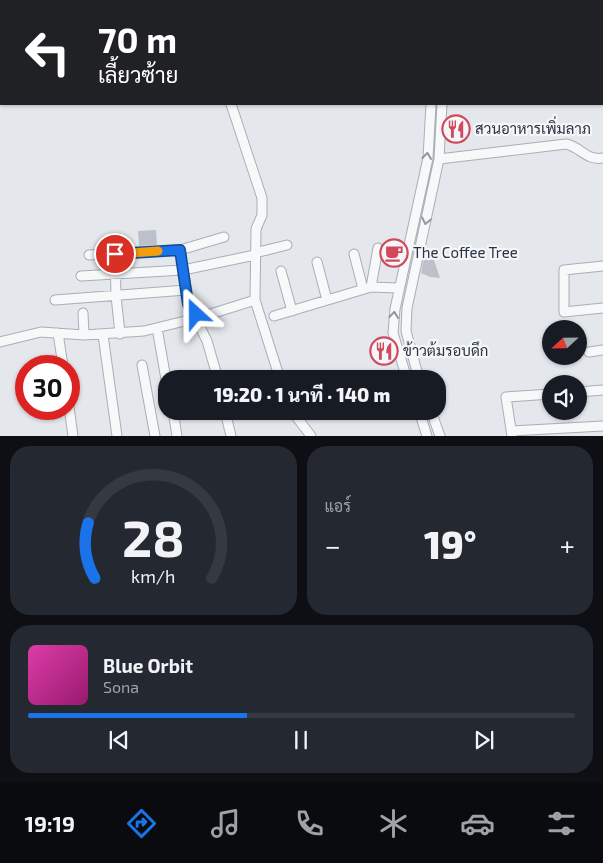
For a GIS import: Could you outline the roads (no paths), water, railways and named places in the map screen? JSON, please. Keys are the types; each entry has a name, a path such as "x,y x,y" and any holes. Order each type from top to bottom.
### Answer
{"street":[{"path":"231,105 262,198 262,212 256,229 255,300 277,370"},
{"path":"404,370 393,334 398,288 428,158 431,105"},
{"path":"417,370 406,331 407,308 439,159 442,105"},
{"path":"439,159 566,144 576,148 589,158 603,158"},
{"path":"89,255 180,250 224,237"},
{"path":"81,276 183,270 287,245"},
{"path":"367,288 378,248"},
{"path":"180,250 188,304 207,341 215,370"},
{"path":"115,254 116,296 120,334"},
{"path":"354,254 367,288"},
{"path":"317,262 328,300"},
{"path":"603,266 564,270 564,312 603,308"},
{"path":"281,271 292,311"},
{"path":"274,316 367,288 398,288"},
{"path":"55,300 186,290"},
{"path":"0,342 36,332 103,335 157,328 196,319 255,300"},
{"path":"84,313 84,335"},
{"path":"157,328 164,370"},
{"path":"58,333 61,355"},
{"path":"103,335 117,436"},
{"path":"589,352 603,350"},
{"path":"142,365 155,436"},
{"path":"587,391 603,390"},
{"path":"542,395 506,397 511,433 603,426"},
{"path":"71,420 73,436"},
{"path":"175,420 178,436"},
{"path":"227,420 231,436"},
{"path":"299,420 311,436"},
{"path":"422,420 428,436"},
{"path":"434,420 440,436"}],"place":[{"name":"สวนอาหารเพิ่มลาภ","path":"456,129"},
{"name":"The Coffee Tree","path":"394,253"},
{"name":"ข้าวต้มรอบดึก","path":"384,351"}]}
